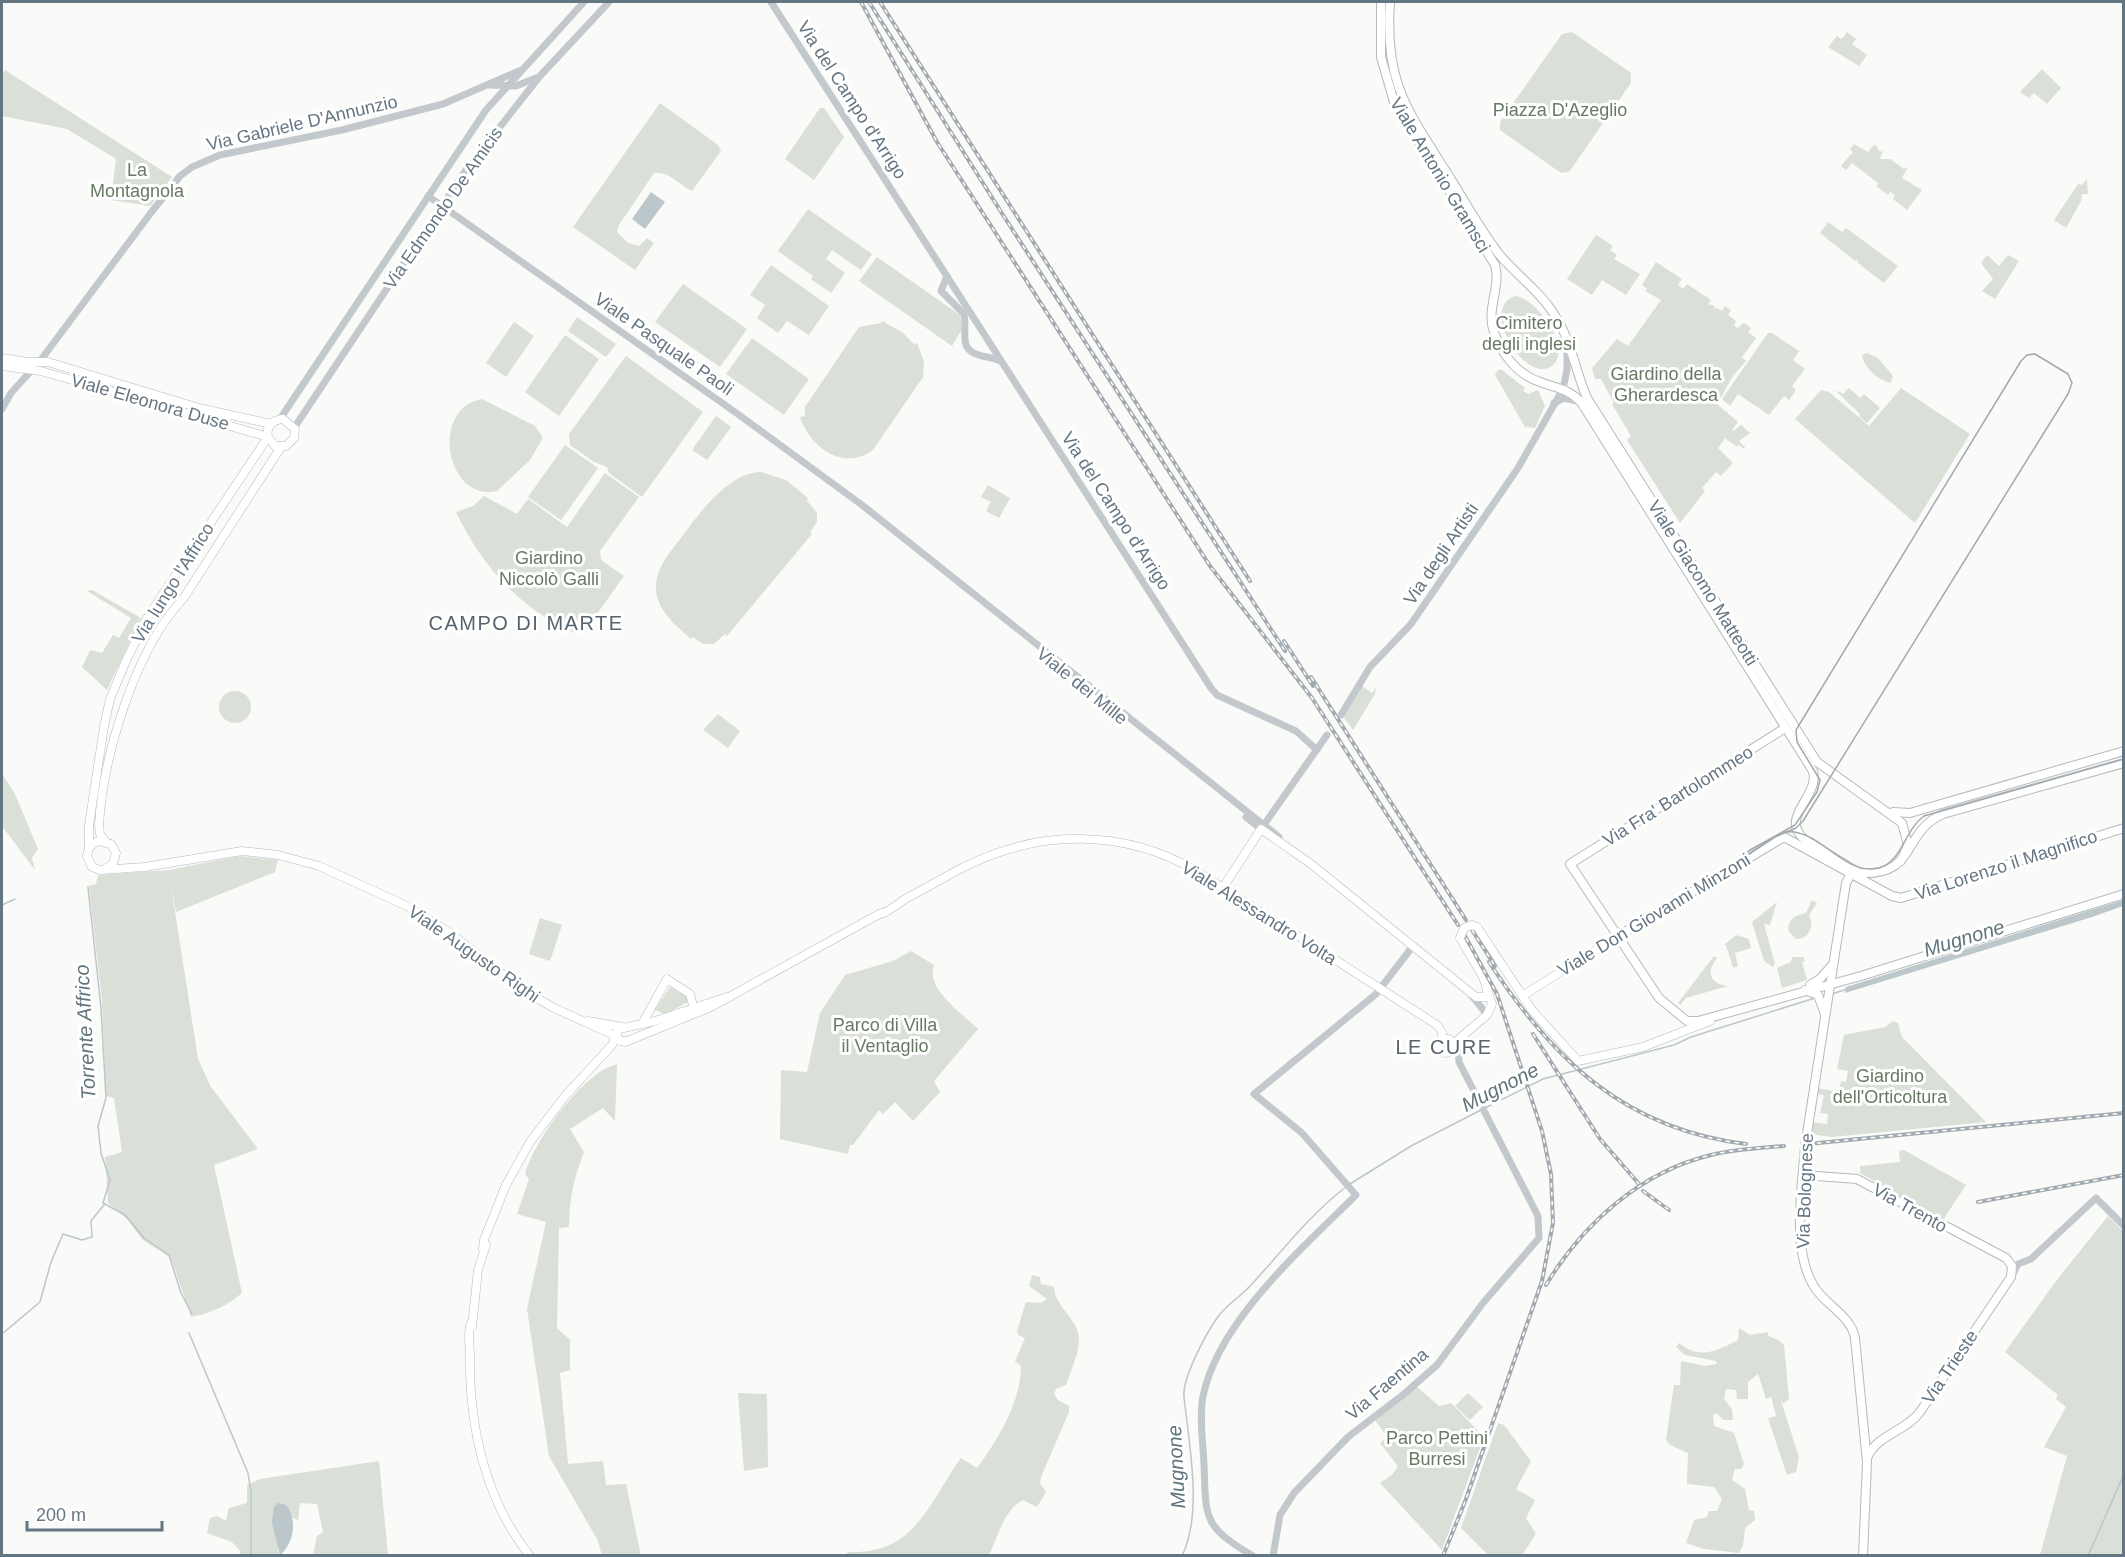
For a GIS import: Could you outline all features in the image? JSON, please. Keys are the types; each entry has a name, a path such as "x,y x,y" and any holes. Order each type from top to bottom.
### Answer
{"main road":[{"name":"Viale Antonio Gramsci","path":"1381,2 1380,49 1391,95 1491,259 1497,276 1491,317 1502,350 1512,364 1525,375 1563,389"},
{"name":"Viale Antonio Gramsci","path":"1390,2 1389,55 1402,99 1491,242 1544,299 1565,334"},
{"name":"Viale Giacomo Matteotti","path":"1565,334 1584,392 1817,762 1874,802"},
{"name":"Viale Eleonora Duse","path":"2,357 28,362 40,361 200,408 271,423"},
{"name":"Viale Eleonora Duse","path":"2,366 41,370 268,437"},
{"path":"1563,389 1579,401"},
{"name":"Viale Giacomo Matteotti","path":"1579,401 1811,768 1814,783 1797,814 1797,831 1805,840 1861,874"},
{"path":"124,869 118,866 114,848 105,841 99,830 101,801 112,745 125,706 157,636 281,447 292,442 294,428 288,421 280,419 271,423"},
{"name":"Via lungo l'Affrico","path":"105,869 96,869 89,864 87,856 90,818 110,699 147,618 268,437 271,423"},
{"path":"268,437 273,444 281,447"},
{"name":"Via Fra' Bartolommeo","path":"1618,936 1570,864 1785,728"},
{"path":"1874,802 1892,812 1910,813 2124,751"},
{"path":"1851,874 1885,872 1901,861 1934,818 2124,763"},
{"path":"1874,802 1899,819 1904,826 1908,845 1901,861"},
{"path":"1222,889 1263,827"},
{"name":"Viale dei Mille","path":"1263,827 1467,990"},
{"name":"Via Lorenzo il Magnifico","path":"1851,874 1888,894 1904,898 2124,828"},
{"name":"Viale Alessandro Volta","path":"713,1003 786,970 794,963 898,903 993,854 1025,844 1064,838 1113,840 1154,851 1191,867 1440,1028 1442,1039"},
{"name":"Viale Don Giovanni Minzoni","path":"1522,996 1781,838 1787,838 1851,874"},
{"path":"89,847 94,842 105,841"},
{"name":"Viale Augusto Righi","path":"105,869 124,869 242,851 278,855 319,866 407,906 449,933 516,985 580,1020 616,1036 619,1041 627,1041"},
{"path":"105,869 115,860"},
{"name":"Via Bolognese","path":"1851,874 1846,883 1833,963 1832,986 1825,1010 1805,1143 1801,1230 1804,1265 1821,1297 1850,1323 1854,1331 1869,1445 1863,1556"},
{"path":"1618,936 1659,998 1690,1022 1799,991 1832,986 2124,894"},
{"path":"1453,1044 1449,1039 1442,1039 1438,1046 1442,1053 1450,1052 1453,1044 1484,1018 1492,1004 1488,987 1460,938 1464,928 1471,925 1477,927 1522,996 1578,1061 1634,1050 1718,1019 1730,1011"},
{"path":"1799,991 1820,979 1833,963"},
{"path":"642,1024 667,979 690,994 694,1006 690,1016"},
{"path":"1467,990 1484,999 1488,996 1488,987"},
{"path":"1799,991 1809,990 1817,994 1825,1010"},
{"path":"604,1055 627,1041 690,1016 713,1003"},
{"name":"Viale Augusto Righi","path":"580,1020 622,1027 642,1024 694,1006 713,1003"},
{"path":"530,1556 516,1536 494,1495 473,1411 471,1323 483,1249 513,1170 552,1111 604,1055 622,1027"},
{"name":"Via Trento","path":"1803,1175 1855,1179 2008,1260"},
{"path":"2008,1260 2012,1275"},
{"name":"Via Trieste","path":"1869,1445 1906,1427 1922,1409 2012,1275"}],"street":[{"path":"280,419 491,103 584,2"},
{"name":"Via Edmondo De Amicis","path":"294,428 489,139 540,76 609,2"},
{"name":"Via del Campo d'Arrigo","path":"771,2 1203,676 1218,693 1296,731 1317,750"},
{"name":"Via Gabriele D'Annunzio","path":"2,409 11,393 40,361 150,214 180,176 192,167 226,153 350,129 439,104 519,71"},
{"path":"506,85 522,85 540,76"},
{"name":"Via Gabriele D'Annunzio","path":"484,86 506,85"},
{"path":"484,86 491,90 491,103"},
{"name":"Viale Pasquale Paoli","path":"428,196 776,441 855,500"},
{"path":"947,275 941,289 943,294 964,314 964,340 968,349 980,356 1002,363"},
{"path":"944,284 953,285"},
{"path":"1563,389 1568,369 1565,334"},
{"name":"Via degli Artisti","path":"1341,715 1364,676 1415,619 1518,468 1550,407 1563,389"},
{"path":"1550,407 1564,398 1579,401"},
{"name":"Viale dei Mille","path":"855,500 861,509 1263,827"},
{"path":"1263,827 1327,735"},
{"path":"1253,1556 1219,1535 1206,1505 1201,1409 1208,1380 1232,1330 1283,1267 1355,1194 1302,1133 1254,1094 1380,990 1413,946"},
{"path":"1467,990 1485,1010 1484,1018"},
{"name":"Via Faentina","path":"1273,1556 1280,1515 1294,1493 1348,1437 1437,1365 1483,1303 1537,1242 1540,1232 1539,1218 1459,1062 1458,1046 1465,1035"},
{"name":"Via Trieste","path":"2012,1275 2018,1264 2034,1256 2096,1198 2124,1226"},
{"path":"2008,1260 2034,1256"}],"green space":[{"name":"Piazza D'Azeglio","path":"1572,32 1631,73 1631,83 1569,172 1561,173 1500,130 1500,122 1562,34"},
{"path":"1847,32 1856,39 1852,44 1867,55 1859,66 1828,47 1837,36 1842,39"},
{"path":"2042,69 2061,88 2047,104 2034,93 2029,98 2020,92"},
{"name":"La Montagnola","path":"5,70 172,177 150,206 111,200 116,159 67,129 2,116 2,75"},
{"path":"660,103 718,145 721,151 692,191 669,176 654,173 619,225 617,232 628,243 639,246 647,238 654,243 635,270 573,227"},
{"path":"820,108 824,108 844,137 814,180 785,159"},
{"path":"1854,144 1868,152 1875,144 1880,152 1883,150 1880,159 1890,159 1904,169 1908,167 1902,178 1922,190 1907,210 1893,199 1895,195 1890,192 1888,195 1876,186 1878,183 1853,164 1854,161 1846,170 1841,166 1853,152 1850,149"},
{"path":"2087,179 2088,194 2082,194 2081,201 2066,228 2054,220 2078,184 2082,185"},
{"path":"808,209 872,254 861,270 832,250 826,259 845,273 831,293 811,279 813,276 778,251"},
{"path":"1828,222 1842,232 1846,228 1898,266 1884,283 1858,263 1857,259 1855,261 1820,233"},
{"path":"1596,235 1613,246 1610,250 1617,255 1614,259 1640,274 1626,295 1602,280 1592,295 1567,279"},
{"path":"1987,255 1999,266 2008,255 2019,261 1995,299 1982,291 1993,279 1981,263"},
{"path":"877,257 960,315 962,329 952,346 859,281"},
{"name":"Giardino della Gherardesca","path":"1656,262 1682,279 1678,285 1683,289 1687,284 1711,300 1708,304 1715,306 1714,310 1717,308 1722,311 1725,306 1731,310 1728,315 1736,321 1734,326 1738,328 1744,323 1751,328 1748,332 1756,338 1742,357 1746,361 1733,376 1717,404 1738,422 1732,430 1734,431 1741,425 1750,433 1739,441 1745,447 1744,449 1739,445 1737,447 1725,438 1718,448 1733,463 1721,476 1716,472 1702,488 1705,491 1680,523 1627,440 1631,436 1612,404 1614,403 1601,379 1595,379 1592,368 1617,339 1628,346 1661,300 1645,291 1647,289 1642,285"},
{"path":"771,265 829,306 809,335 787,321 778,333 757,318 765,305 750,295"},
{"path":"683,284 747,329 720,367 655,322"},
{"name":"Cimitero degli inglesi","path":"1516,296 1533,306 1550,325 1558,347 1558,357 1553,365 1543,369 1531,365 1510,343 1501,315 1505,303"},
{"path":"577,317 616,344 606,357 568,331"},
{"path":"882,321 902,332 915,345 917,343 924,362 923,377 873,450 862,456 839,457 829,453 811,438 800,417 805,416 805,407 859,327"},
{"path":"514,322 534,336 506,377 486,363"},
{"path":"1768,333 1772,333 1799,351 1793,360 1805,369 1792,386 1796,390 1789,400 1784,396 1769,415 1738,394 1730,406 1722,399"},
{"path":"565,335 599,359 559,416 525,392"},
{"path":"752,338 809,379 784,415 726,374"},
{"path":"1867,353 1878,358 1893,376 1891,383 1868,369 1862,355"},
{"path":"626,356 703,412 642,497 609,473 607,467 594,462 570,445 569,434"},
{"path":"1498,370 1502,370 1525,388 1523,391 1528,394 1538,390 1545,406 1535,428 1525,427 1495,375"},
{"path":"1849,388 1860,398 1864,394 1880,408 1867,423 1835,390 1843,394"},
{"path":"1901,388 1970,434 1915,523 1795,419 1821,390 1829,392 1869,426"},
{"path":"482,399 535,426 543,438 530,460 497,491 480,491 466,483 456,470 450,453 450,435 455,419 465,406"},
{"path":"716,416 731,427 707,460 692,450"},
{"path":"565,445 598,468 561,520 528,497"},
{"path":"761,472 786,480 808,498 807,501 817,513 817,522 810,532 812,534 727,636 725,634 714,644 703,644 693,637 691,639 672,621 659,603 656,582 660,569 667,556 697,517 720,492 747,475"},
{"name":"Giardino Niccolò Galli","path":"605,473 639,497 600,551 601,560 624,576 587,628 573,632 536,611 504,583 477,550 456,512 473,506 484,496 517,514 528,499 567,527"},
{"path":"988,485 1010,498 999,518 986,511 991,502 981,497"},
{"path":"92,590 141,618 107,690 82,667 90,650 102,653 113,635 119,638 131,618 87,591"},
{"path":"1362,686 1372,693 1376,688 1375,694 1353,730 1342,715"},
{"path":"235,691 246,696 251,707 246,718 235,723 224,718 219,707 224,696"},
{"path":"718,714 740,731 728,748 703,730"},
{"path":"2,774 14,792 38,849 32,858 35,870 2,826"},
{"path":"239,856 278,860 275,872 176,912 170,879 198,1059 211,1087 258,1149 214,1165 242,1293 231,1302 191,1317 171,1258 143,1240 127,1219 108,1203 105,1157 122,1152 114,1098 106,1096 102,1001 89,886 96,884 98,875 169,870"},
{"path":"1812,900 1817,903 1809,915 1810,931 1804,937 1796,939 1789,932 1790,921 1806,913"},
{"path":"1777,902 1770,925 1764,924 1775,964 1773,967 1764,961 1752,922"},
{"path":"540,918 562,925 550,961 529,954"},
{"path":"1736,935 1749,939 1751,948 1735,953 1738,966 1733,968 1726,945 1724,945"},
{"name":"Parco di Villa il Ventaglio","path":"911,951 934,965 935,983 940,992 978,1029 934,1081 940,1092 913,1121 895,1102 883,1114 879,1110 853,1145 850,1145 848,1154 780,1139 781,1070 807,1072 820,1013 845,975 893,961"},
{"path":"1714,956 1717,958 1711,968 1712,977 1717,983 1728,986 1686,998 1680,1005 1678,1003"},
{"path":"1792,957 1804,957 1805,961 1802,962 1807,980 1782,988 1777,968 1791,962"},
{"path":"670,987 688,997 688,1002 665,1014 655,1010"},
{"name":"Giardino dell'Orticoltura","path":"1893,1021 1898,1023 1902,1037 1986,1122 1832,1137 1809,1134 1811,1122 1827,1124 1828,1114 1820,1113 1824,1095 1816,1094 1817,1088 1839,1092 1841,1081 1846,1082 1848,1071 1837,1069 1844,1035 1885,1027"},
{"path":"617,1064 615,1121 603,1108 570,1129 584,1152 573,1189 569,1227 559,1228 557,1328 570,1340 570,1370 560,1373 568,1464 603,1461 606,1485 626,1484 641,1556 602,1555 597,1539 549,1456 527,1309 546,1222 517,1214 529,1179 525,1174 530,1160 549,1127 575,1094 590,1080"},
{"path":"1904,1150 1966,1185 1943,1220 1860,1173 1860,1166 1900,1162 1899,1151"},
{"path":"2108,1216 2124,1232 2123,1555 2040,1555 2067,1456 2044,1447 2066,1407 2056,1399 2058,1395 2005,1352 2056,1281"},
{"path":"1032,1275 1040,1277 1041,1284 1054,1287 1058,1301 1075,1325 1079,1338 1076,1356 1066,1385 1056,1389 1054,1394 1058,1400 1069,1406 1069,1412 1041,1477 1040,1483 1046,1492 1037,1507 1023,1500 1011,1510 1002,1524 989,1555 846,1555 848,1552 871,1551 889,1545 904,1536 928,1509 961,1458 977,1468 993,1445 1013,1407 1020,1380 1021,1366 1015,1361 1025,1338 1018,1335 1017,1331 1026,1302 1041,1303 1047,1299 1029,1286"},
{"path":"1739,1328 1750,1335 1768,1332 1768,1336 1784,1345 1789,1399 1783,1404 1780,1398 1799,1457 1796,1472 1787,1475 1768,1418 1776,1416 1771,1397 1766,1399 1758,1374 1748,1382 1748,1399 1737,1399 1736,1390 1726,1389 1724,1399 1732,1409 1733,1420 1723,1420 1717,1413 1713,1415 1714,1426 1734,1433 1744,1464 1741,1469 1735,1469 1732,1480 1745,1489 1749,1510 1754,1511 1755,1520 1745,1528 1743,1546 1739,1553 1704,1549 1686,1543 1694,1520 1707,1517 1709,1511 1717,1511 1722,1499 1714,1487 1687,1484 1688,1453 1670,1445 1666,1440 1674,1385 1680,1385 1681,1361 1705,1366 1717,1364 1716,1361 1685,1355 1676,1347 1679,1343 1686,1348 1701,1352 1723,1348 1738,1340"},
{"name":"Parco Pettini Burresi","path":"1417,1387 1439,1406 1451,1403 1484,1437 1442,1550 1380,1483 1392,1475 1398,1466 1380,1443 1387,1437 1375,1420"},
{"path":"738,1393 767,1394 768,1467 744,1471"},
{"path":"1468,1393 1483,1407 1470,1420 1455,1406"},
{"name":"Parco Pettini Burresi","path":"1498,1423 1504,1425 1531,1461 1516,1489 1535,1500 1526,1518 1536,1534 1522,1555 1488,1555 1461,1528"},
{"path":"379,1461 388,1555 313,1555 317,1536 323,1532 317,1504 300,1503 298,1520 293,1518 286,1505 278,1504 278,1552 282,1555 240,1555 240,1551 232,1542 207,1533 210,1518 217,1516 226,1521 229,1508 247,1503 247,1485 260,1479"}],"shaded area":[{"path":"651,192 665,202 645,229 632,219"},
{"path":"2123,900 2123,906 2092,917 1845,993 1846,987"},
{"path":"278,1503 286,1505 293,1524 289,1544 280,1555 272,1523 274,1507"}],"waterway":[{"name":"Torrente Affrico","path":"88,887 101,1008 106,1098 98,1126 101,1153 110,1180 103,1203 125,1215 144,1238 169,1255 181,1293 192,1314"},
{"path":"2,905 15,899"},
{"name":"Mugnone","path":"1832,994 1847,989"},
{"name":"Mugnone","path":"1485,1108 1543,1079 1674,1045 1691,1037 1815,998"},
{"name":"Mugnone","path":"1350,1184 1411,1146 1481,1110"},
{"name":"Mugnone","path":"1182,1556 1192,1520 1193,1499 1184,1389 1196,1356 1221,1313 1250,1286 1308,1222 1346,1187"},
{"path":"2,1334 40,1302 51,1262 63,1234 82,1240 92,1237 91,1221 104,1205"},
{"name":"Torrente Affrico","path":"189,1333 248,1473 251,1492 251,1556"},
{"path":"2088,1556 2124,1474"}],"tram line":[{"path":"1715,874 1750,850 1795,825 1817,792 1820,780 1797,742 1796,730 2021,361 2027,355 2035,354 2068,374 2072,383 2068,394 1803,821 1796,828 1775,837 1716,876"},
{"path":"1785,832 1797,832 1809,837 1854,865 1866,869 1879,868 1887,865 1893,859 1912,829 1924,816 2124,759"}],"railway":[{"path":"861,2 937,142 1210,566 1312,698 1458,925"},
{"path":"869,2 1003,215 1285,651"},
{"path":"880,2 1250,581"},
{"path":"1284,641 1313,686"},
{"path":"1311,677 1466,920"},
{"path":"1472,930 1495,966"},
{"path":"1443,1556 1466,1499 1542,1281 1553,1223 1551,1174 1542,1131 1497,994 1465,936"},
{"path":"1489,962 1539,1030 1596,1084 1628,1106 1664,1123 1703,1136 1746,1144"},
{"path":"1533,1034 1600,1139 1639,1184"},
{"path":"1808,1144 2124,1113"},
{"path":"1546,1285 1577,1241 1596,1222 1637,1188 1660,1174 1711,1155 1784,1146"},
{"path":"1978,1202 2124,1175"},
{"path":"1643,1191 1669,1210"}],"district":[{"name":"CAMPO DI MARTE","path":"526,623"},
{"name":"LE CURE","path":"1444,1047"}]}
